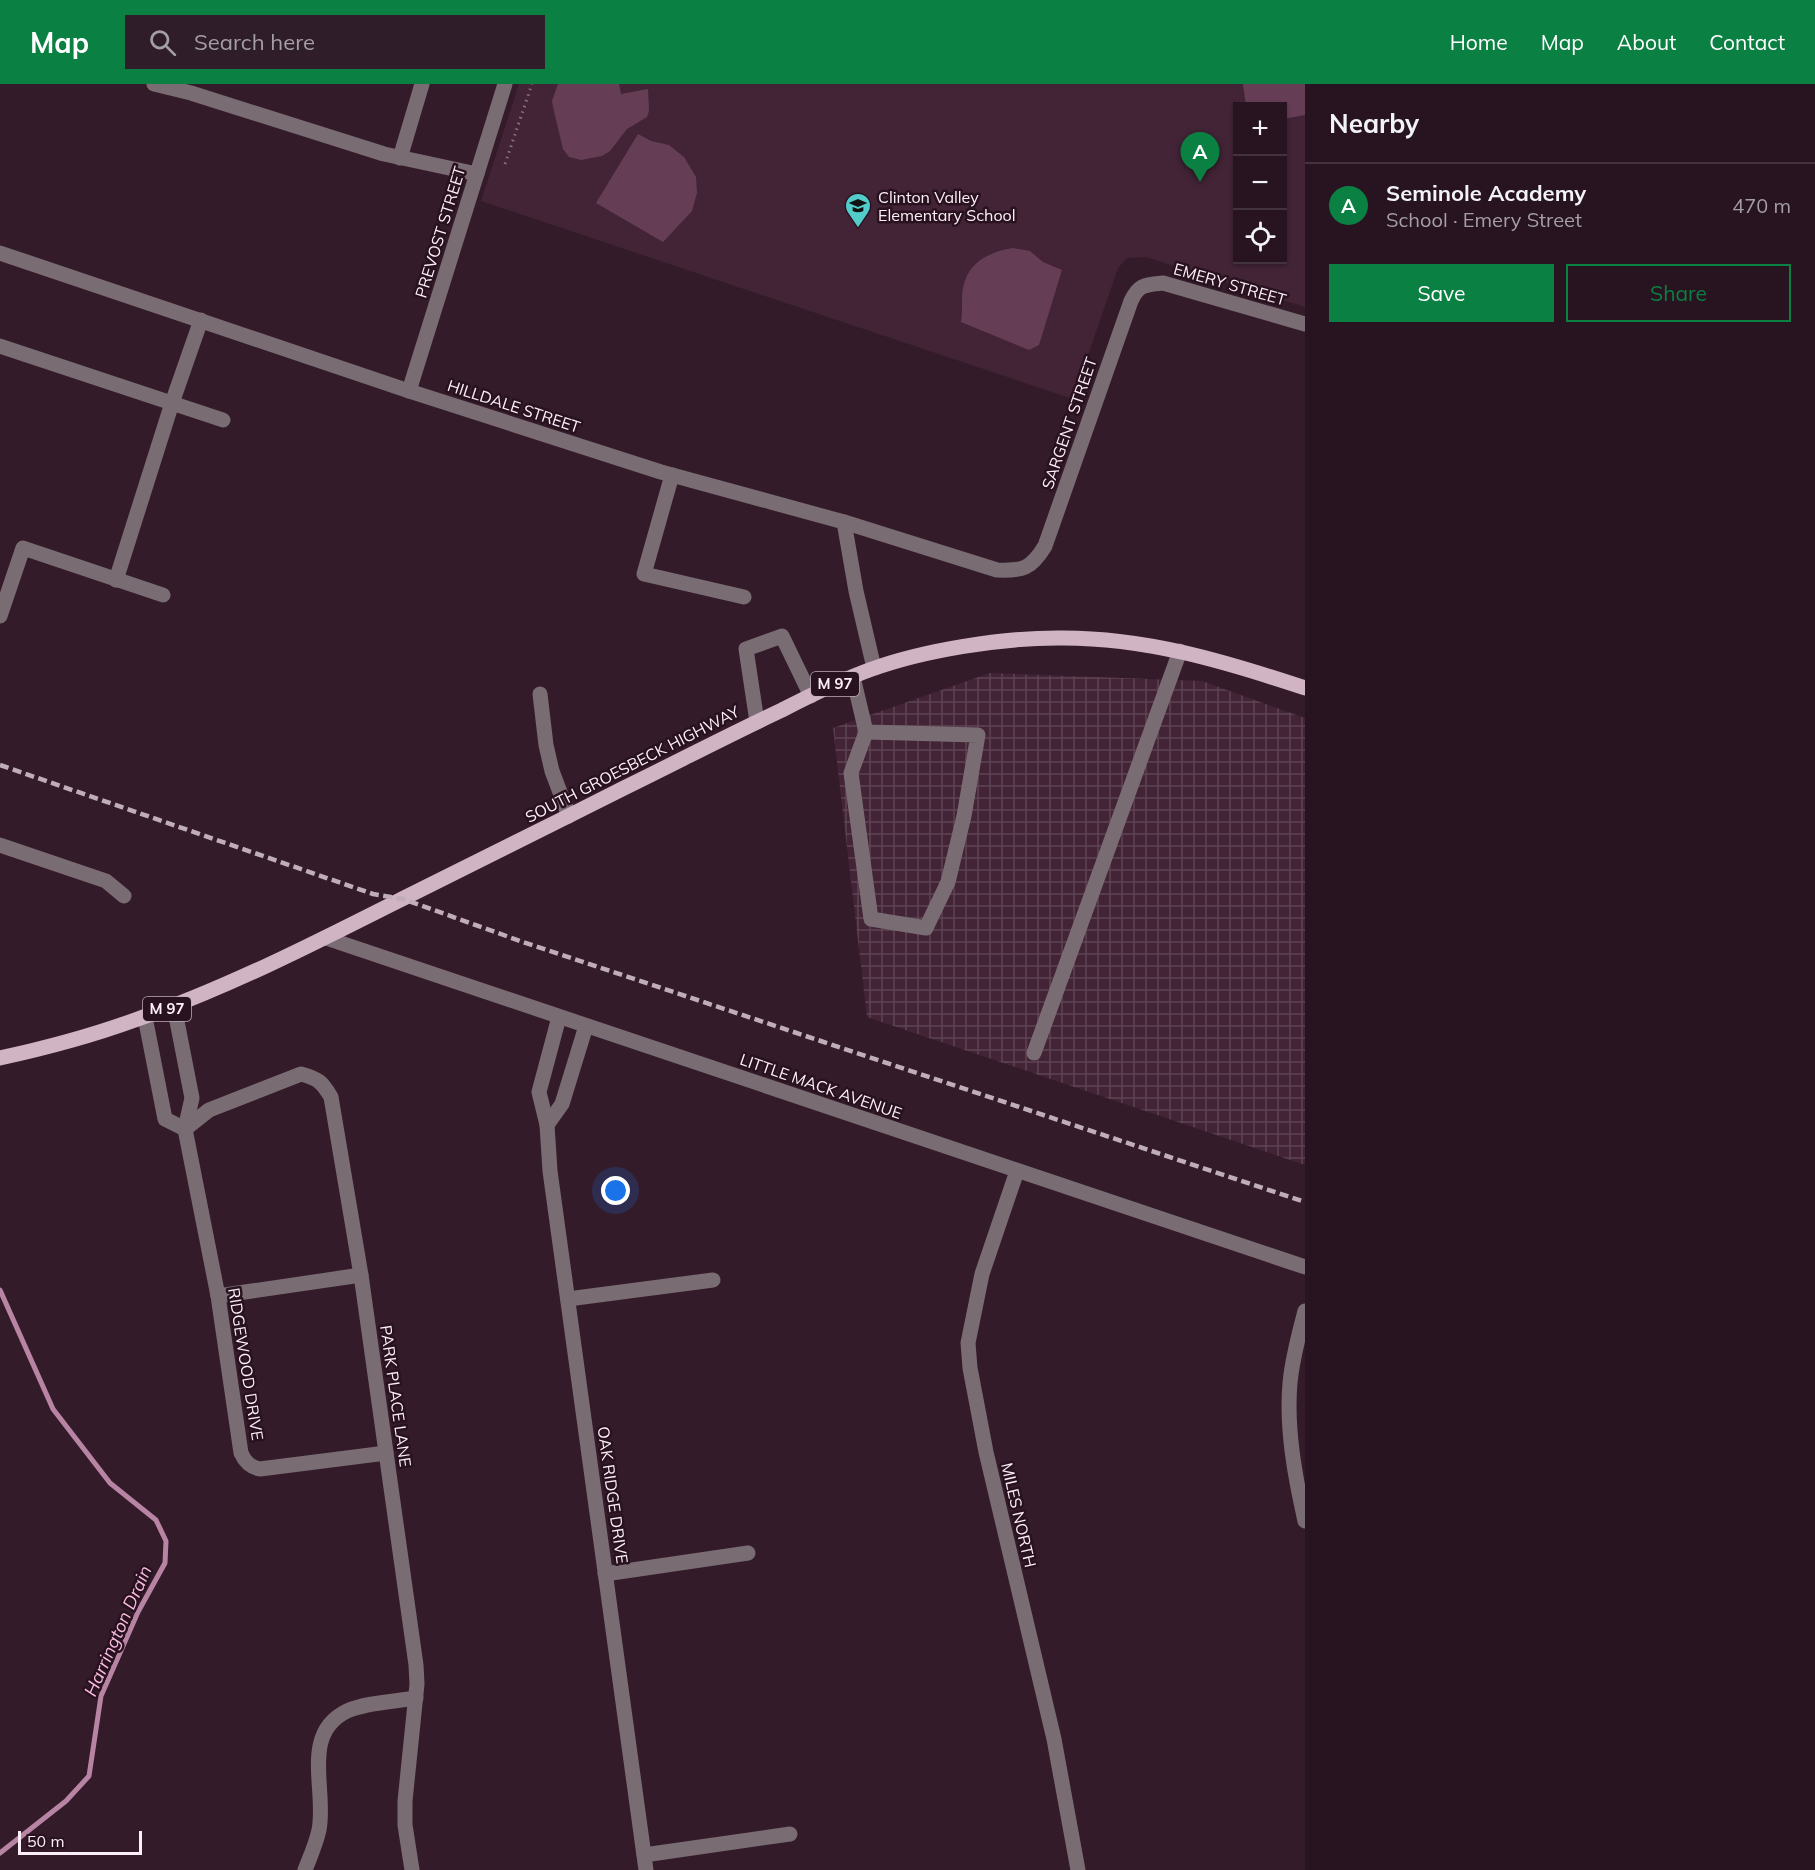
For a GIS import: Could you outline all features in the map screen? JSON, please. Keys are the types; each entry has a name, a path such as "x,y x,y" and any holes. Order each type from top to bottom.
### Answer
{"main road":[{"name":"SOUTH GROESBECK HIGHWAY","path":"0,1058 64,1043 174,1006 326,938 757,722 874,668 964,647 1056,638 1092,638 1132,642 1227,662 1305,688"}],"street":[{"path":"154,84 191,93 384,154 477,174"},
{"path":"400,158 422,84"},
{"name":"PREVOST STREET","path":"409,391 505,84"},
{"name":"HILLDALE STREET","path":"0,253 409,391 672,475 844,522 997,570 1023,569"},
{"name":"EMERY STREET","path":"1144,285 1163,283 1305,324"},
{"name":"SARGENT STREET","path":"1023,569 1037,559 1046,546 1131,301 1136,291 1144,285"},
{"path":"116,580 201,320"},
{"path":"0,346 223,420"},
{"path":"672,475 644,574 744,597"},
{"path":"844,522 856,591 874,668"},
{"path":"0,616 22,548 163,595"},
{"path":"757,722 746,649 782,636 811,696"},
{"path":"1034,1053 1180,651"},
{"path":"853,676 866,732 851,773 872,919 926,928 948,882 964,816 978,735 866,732"},
{"path":"540,694 546,746 568,816"},
{"path":"0,845 106,881 123,896"},
{"name":"LITTLE MACK AVENUE","path":"326,938 1305,1267"},
{"name":"RIDGEWOOD DRIVE","path":"174,1006 192,1098 185,1129 218,1296 243,1460 249,1466 260,1469 386,1453"},
{"path":"145,1017 165,1119 185,1129"},
{"name":"OAK RIDGE DRIVE","path":"559,1017 539,1092 547,1125 550,1171 645,1863"},
{"path":"547,1125 562,1104 586,1026"},
{"name":"PARK PLACE LANE","path":"185,1129 209,1110 301,1074 316,1078 323,1083 331,1097 361,1275 416,1665 416,1698 405,1801 405,1825 412,1870"},
{"name":"MILES NORTH","path":"1017,1172 981,1274 968,1342 970,1368 986,1452 1054,1739 1078,1870"},
{"path":"218,1296 361,1275"},
{"path":"568,1299 713,1280"},
{"path":"1305,1311 1293,1363 1289,1410 1291,1438 1305,1521"},
{"path":"605,1574 748,1553"},
{"path":"305,1870 319,1830 318,1754 326,1730 348,1711 416,1698"},
{"path":"645,1863 790,1834"}],"path":[{"path":"505,164 532,84"}],"shaded area":[{"name":"Clinton Valley Elementary School","path":"519,84 1305,84 1305,307 1146,257 1127,258 1118,268 1073,399 481,201"},
{"path":"558,84 619,84 621,94 648,89 647,117 627,129 610,151 602,156 581,160 569,157 563,149 552,101"},
{"path":"1243,84 1305,84 1305,115 1287,118 1287,102 1245,102"},
{"path":"638,134 651,141 669,145 684,157 696,177 697,193 692,211 663,242 596,203"},
{"path":"1013,248 1030,251 1043,262 1062,270 1039,345 1029,350 961,322 963,288 970,271 988,256"},
{"path":"990,673 1202,681 1305,718 1305,1165 867,1017 833,728"}],"waterway":[{"name":"Harrington Drain","path":"0,1290 53,1409 110,1483 156,1520 166,1541 165,1563 138,1612 101,1696 89,1776 66,1801 0,1853"}],"railway":[{"path":"0,765 373,894 403,899 523,942 1305,1202"}],"place":[{"name":"Seminole Academy","path":"1200,182"},
{"name":"Clinton Valley Elementary School","path":"858,229"}]}
